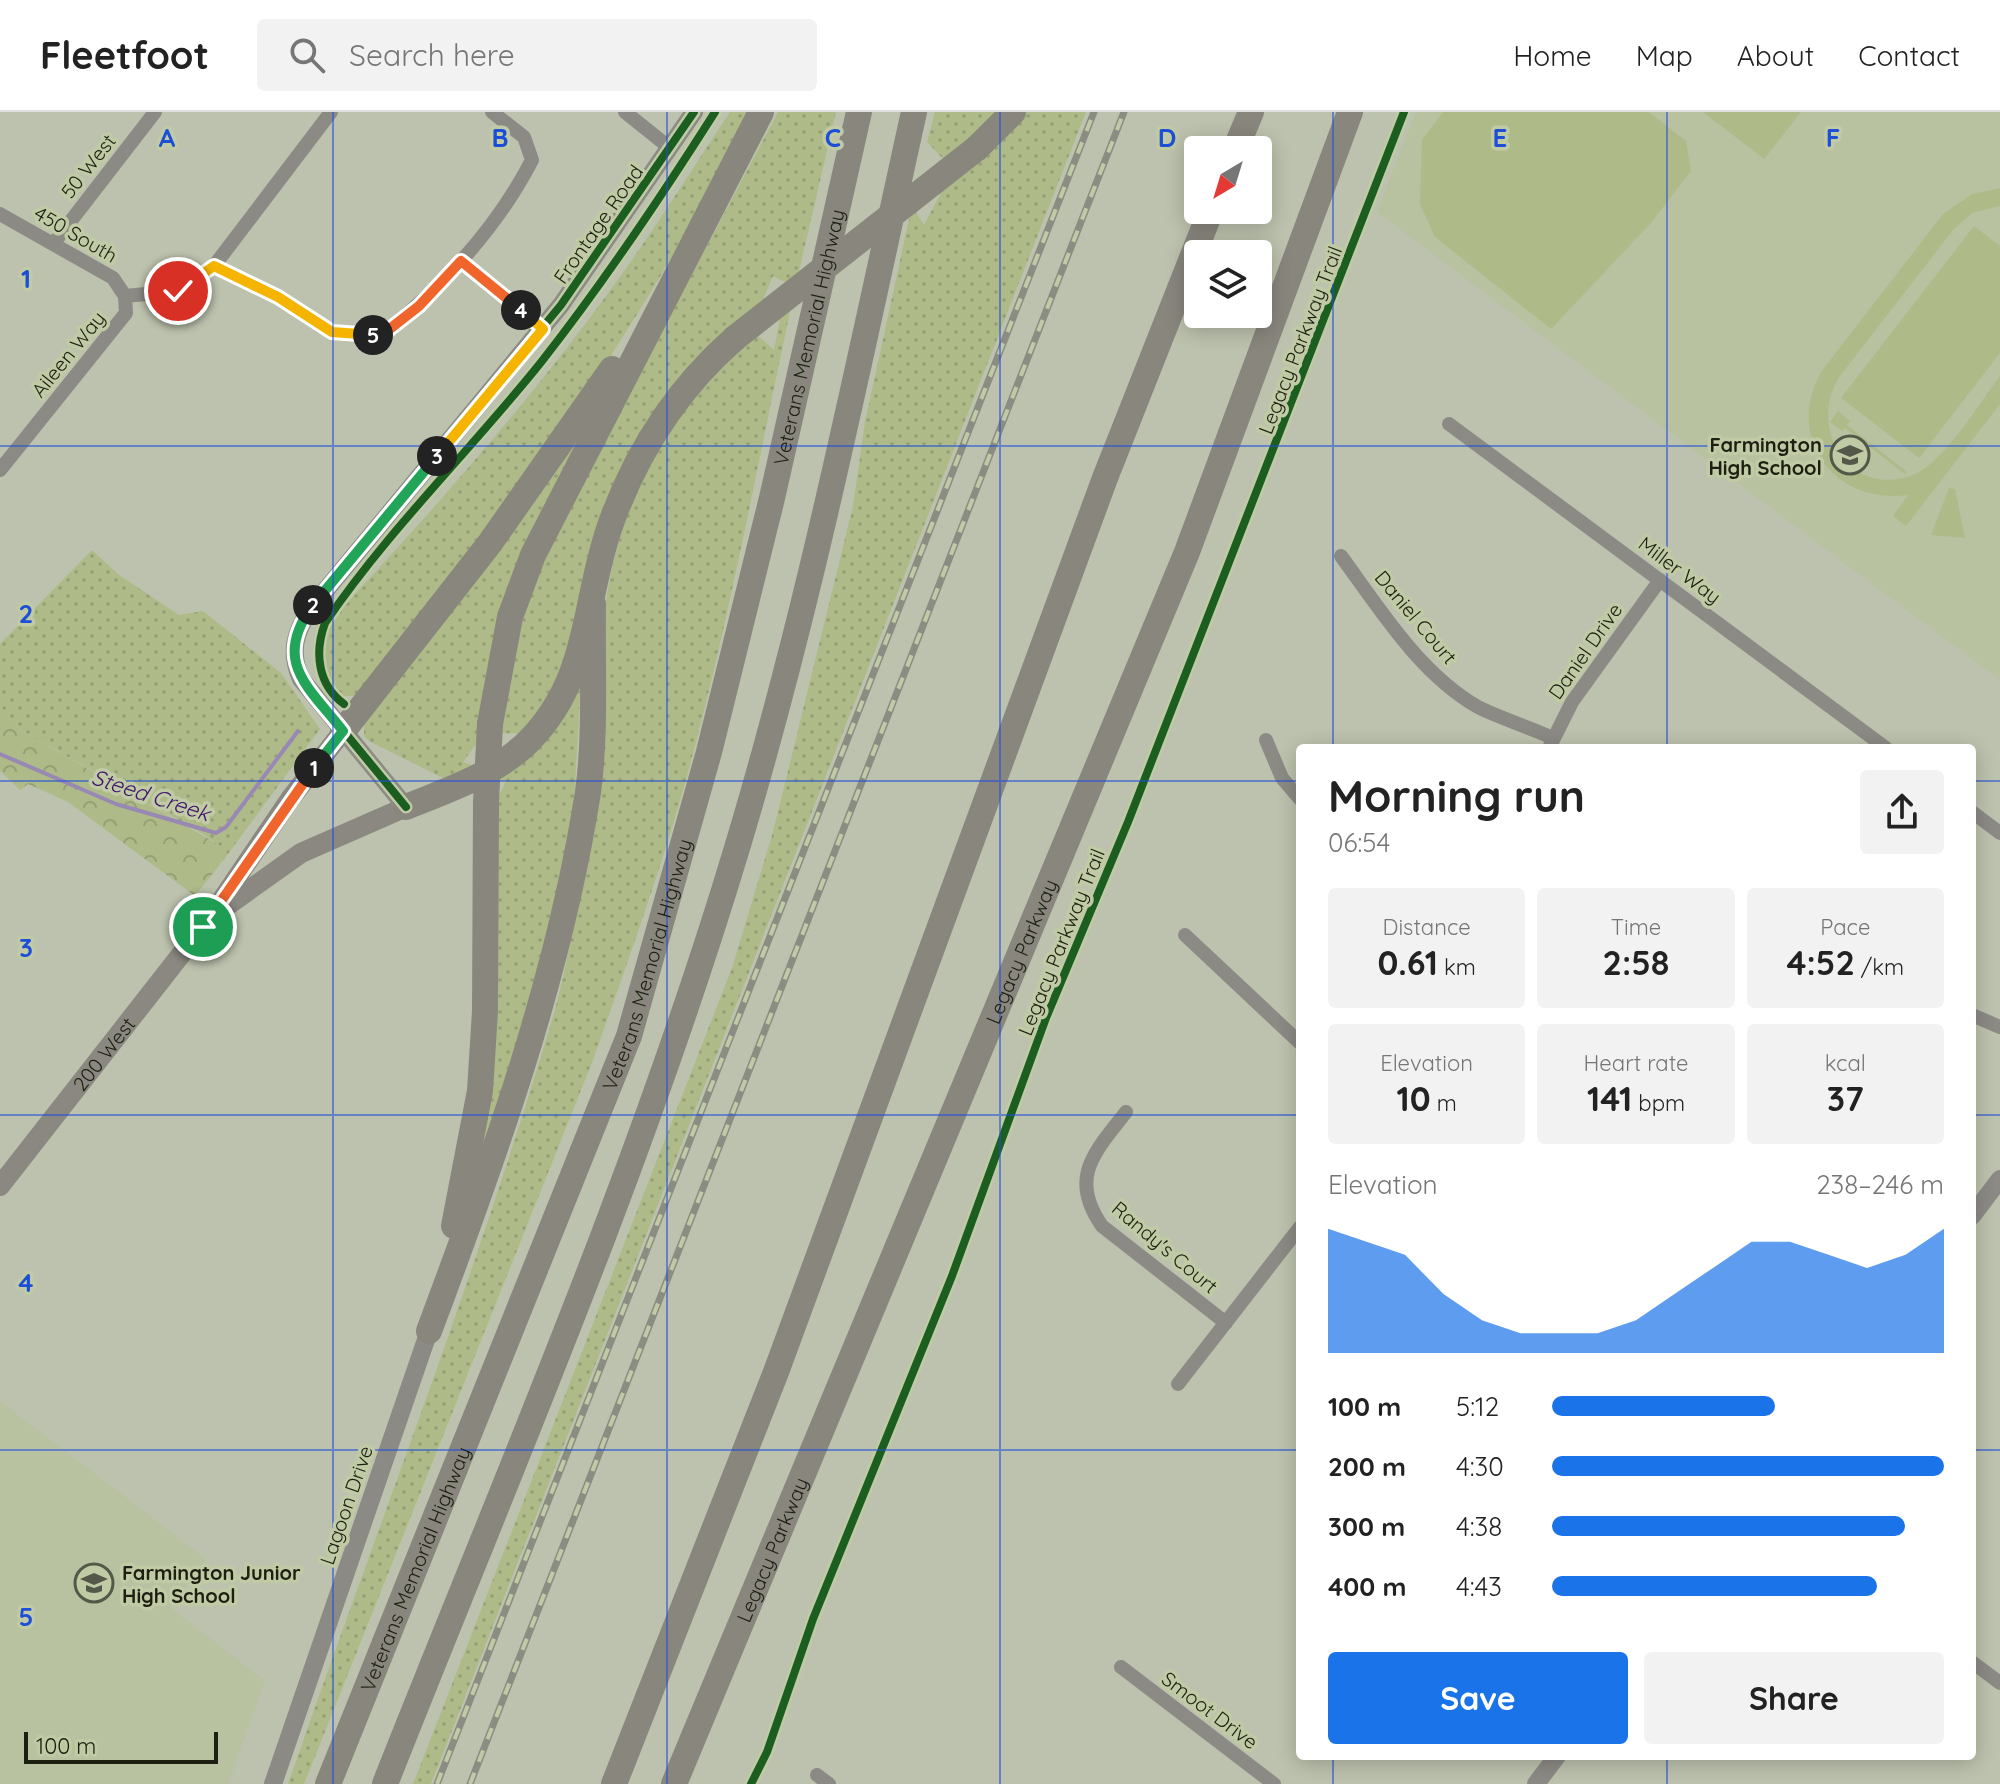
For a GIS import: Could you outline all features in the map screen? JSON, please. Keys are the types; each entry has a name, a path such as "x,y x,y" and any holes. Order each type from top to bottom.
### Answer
{"highway":[{"path":"429,1331 467,1170 480,1091 485,1011 486,802 490,724 510,617 533,555 761,112"},
{"name":"Veterans Memorial Highway","path":"328,1784 629,1036 709,752 772,498 859,112"},
{"path":"385,1784 654,1101 726,884 782,686 845,429 914,112"},
{"path":"406,807 486,772 528,742 568,686 581,652 610,525 636,462 688,383 735,338 977,148 1013,112"},
{"path":"1241,136 1251,112"},
{"name":"Legacy Parkway","path":"674,1784 1187,552 1350,112"},
{"path":"614,1784 776,1372 1105,478 1205,224"},
{"path":"343,731 490,543 674,281"},
{"path":"429,1331 503,1135 561,929 588,789 593,604"}],"main road":[{"path":"208,920 290,799 343,731"},
{"path":"208,920 301,853 406,807"},
{"name":"200 West","path":"0,1186 208,920"}],"street":[{"name":"50 West","path":"53,244 155,112"},
{"path":"125,296 178,291 214,266 331,112"},
{"path":"214,266 278,297 332,332 382,335 419,306 461,261 532,160 524,137 492,112"},
{"path":"625,112 670,148"},
{"name":"Frontage Road","path":"406,807 296,668 294,641 303,619 543,329 694,112"},
{"name":"450 South","path":"0,214 113,278 125,296"},
{"path":"461,261 543,329"},
{"name":"Aileen Way","path":"0,470 126,313 125,296"},
{"name":"Miller Way","path":"1449,424 1881,744"},
{"name":"Daniel Court","path":"1341,556 1399,635 1439,679 1479,707 1551,743"},
{"name":"Daniel Drive","path":"1551,743 1596,666 1660,580"},
{"path":"1266,740 1282,778 1296,794"},
{"path":"1976,815 2000,833"},
{"path":"1185,935 1296,1039"},
{"path":"1976,1017 2000,1027"},
{"name":"Randy's Court","path":"1126,1112 1088,1166 1085,1187 1088,1206 1102,1226 1226,1323"},
{"path":"1976,1211 2000,1179"},
{"path":"1178,1384 1296,1232"},
{"name":"Lagoon Drive","path":"273,1784 429,1331"},
{"path":"1976,1665 2000,1683"},
{"name":"Smoot Drive","path":"1121,1667 1274,1784"},
{"path":"1536,1784 1554,1760"}],"shaded area":[{"name":"Farmington High School","path":"1416,112 2000,112 2000,680 1377,212"},
{"name":"Farmington Junior High School","path":"0,1401 206,1559 170,1607 265,1681 228,1784 0,1784"}],"green space":[{"path":"730,112 756,112 646,299 558,435 487,535 357,696 338,696 328,679 323,660 329,622 444,496 554,365 636,254"},
{"path":"778,112 836,112 797,280 785,282 773,276 759,309 690,368 564,666 528,734 497,733 526,606 559,525"},
{"path":"935,112 1001,112 947,163 927,142"},
{"path":"1025,112 1086,112 431,1784 413,1784 732,968 773,832 853,506 865,422 910,215 915,211 924,225 943,189"},
{"path":"1443,112 1649,112 1686,141 1691,171 1650,224 1551,329 1435,237 1420,204 1422,140"},
{"path":"1703,112 1801,112 1764,159"},
{"path":"2000,188 2000,206 1972,213 1953,230 1840,376 1831,397 1828,418 1832,438 1841,455 1854,469 1872,478 1892,480 1915,474 1938,457 2000,376 2000,404 1906,526 1893,516 1908,495 1882,495 1858,489 1839,478 1823,462 1813,443 1809,420 1811,397 1821,372 1943,214 1972,194"},
{"path":"1974,226 2000,246 2000,353 1919,458 1841,398"},
{"path":"791,307 713,673 682,794 639,928 593,1060 304,1784 288,1784 459,1304 554,1013 564,975 577,896 606,600 630,505 660,445 693,401 756,334 774,350 781,314"},
{"path":"599,405 499,620 483,692 479,740 463,762 474,766 447,780 369,741 364,736 364,725"},
{"path":"1838,411 1850,421 1847,425 1907,472 1905,474 1845,428 1842,431 1830,422"},
{"path":"1949,488 1955,489 1965,538 1931,535"},
{"path":"92,550 119,575 179,615 203,611 281,673 320,729 225,858 219,845 201,833 21,730 0,706 0,644"},
{"path":"581,676 574,805 556,930 479,1155 495,805 506,781 496,780 527,757 548,735"},
{"path":"0,706 21,730 219,845 225,858 195,896 68,802 28,784 20,790 0,771"}],"waterway":[{"name":"Steed Creek","path":"0,754 116,804 216,833 226,827 298,731"}],"railway":[{"path":"437,1784 1094,112"},
{"path":"470,1784 1124,112"}],"cycle path":[{"path":"406,807 301,679 295,660 301,625 311,608 561,305 694,112"},
{"path":"344,704 329,688 321,668 319,657 325,623 403,522 515,394 565,331 632,239 715,112"},
{"name":"Legacy Parkway Trail","path":"751,1784 767,1752 813,1619 952,1276 1046,1018 1128,822 1404,112"}],"place":[{"name":"Farmington High School","path":"1850,455"},
{"name":"Farmington Junior High School","path":"94,1583"}],"route":[{"path":"178,291 214,266 278,297 332,332 382,335 419,306 461,261 543,329 303,619 294,641 296,668 304,684 343,731 290,799 203,927"}]}
